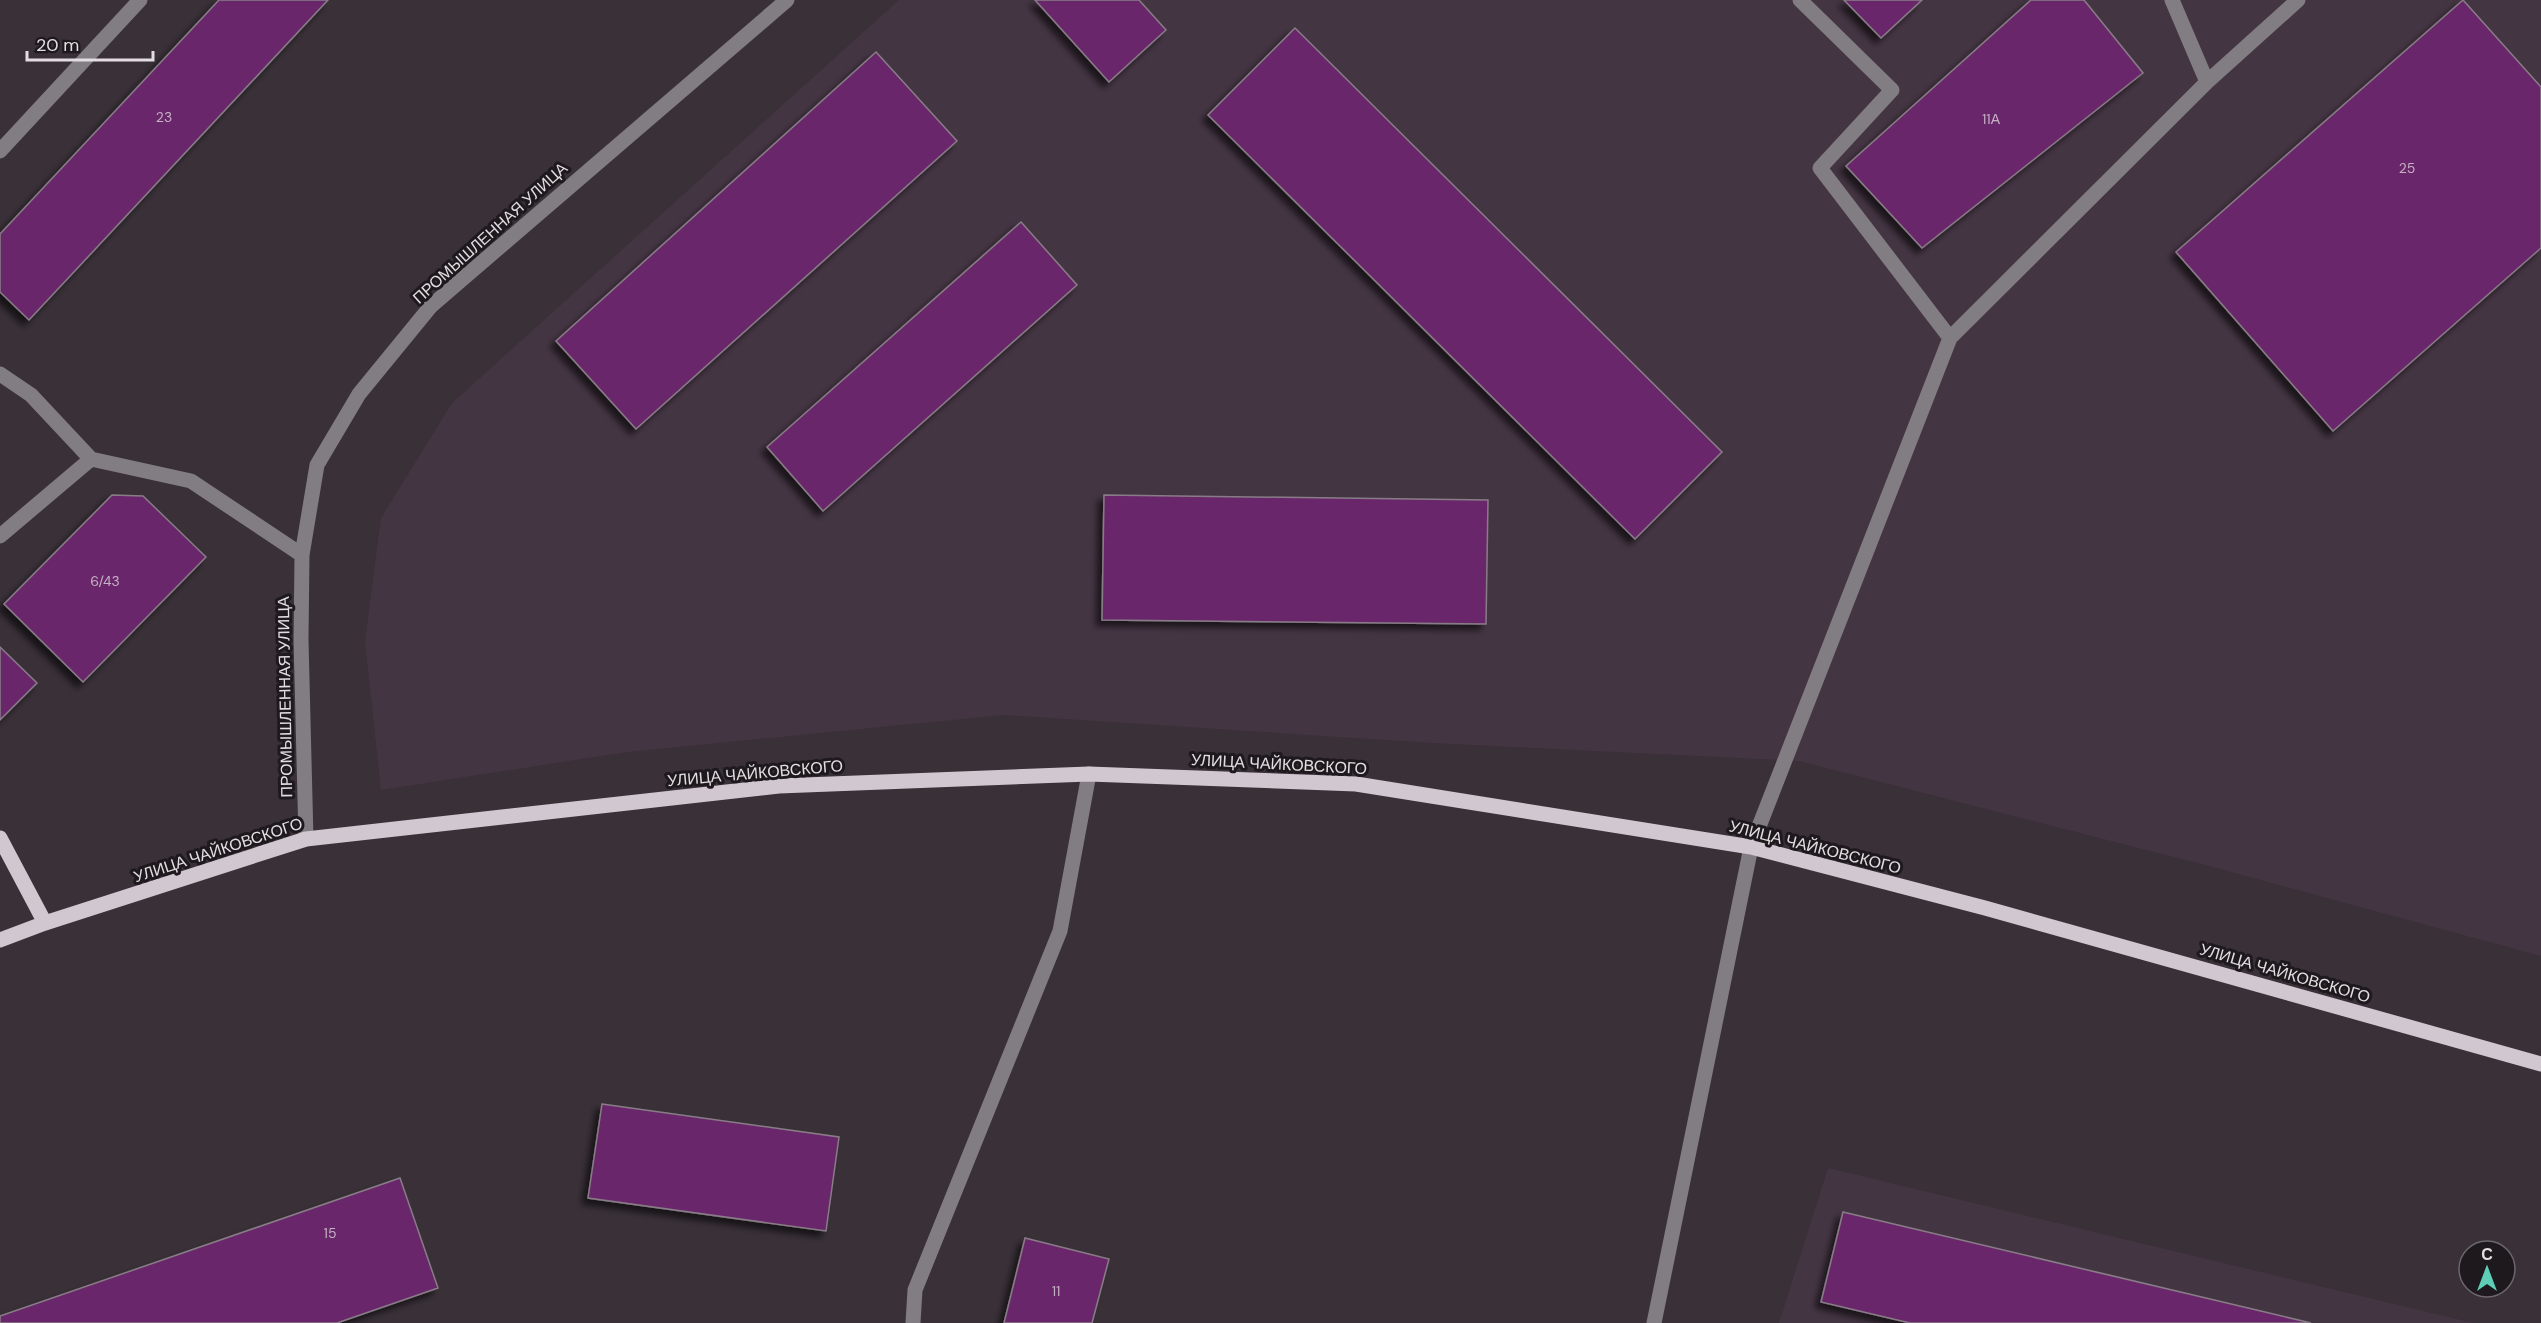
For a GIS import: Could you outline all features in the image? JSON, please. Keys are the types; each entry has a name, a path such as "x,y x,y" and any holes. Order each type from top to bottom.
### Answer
{"main road":[{"name":"УЛИЦА ЧАЙКОВСКОГО","path":"0,940 45,923 306,839 779,786 1089,774 1356,783 1751,847 1985,908 2541,1064"},
{"path":"0,838 45,923"}],"street":[{"path":"0,151 140,0"},
{"name":"ПРОМЫШЛЕННАЯ УЛИЦА","path":"306,839 301,640 302,555 317,465 359,394 431,306 787,0"},
{"path":"1800,0 1892,90 1820,168 1950,338"},
{"path":"2172,0 2207,82"},
{"path":"1654,1323 1751,847 1950,338 2207,82 2298,0"},
{"path":"0,374 32,395 91,459 191,482 302,555"},
{"path":"0,536 91,459"},
{"path":"912,1323 915,1290 1060,931 1089,774"}],"shaded area":[{"path":"899,0 2541,0 2541,956 2209,866 1799,761 1433,743 1003,715 627,752 381,790 365,641 381,518 452,403"},
{"path":"1828,1168 2473,1323 1779,1323"}],"building":[{"path":"219,0 328,0 29,320 0,292 0,234"},
{"path":"1035,0 1139,0 1166,30 1109,82"},
{"path":"1844,0 1922,0 1881,38"},
{"path":"2031,0 2084,0 2143,73 1922,248 1846,166"},
{"path":"2463,0 2541,87 2541,248 2333,431 2176,252"},
{"path":"1295,28 1722,452 1635,539 1208,115"},
{"path":"876,52 957,141 636,429 556,341"},
{"path":"1021,222 1077,285 823,511 767,447"},
{"path":"112,495 143,496 206,557 83,682 4,604"},
{"path":"1104,495 1488,500 1486,624 1102,620"},
{"path":"0,647 37,683 0,720"},
{"path":"602,1104 839,1137 826,1231 588,1198"},
{"path":"400,1178 438,1288 337,1323 0,1323 0,1316"},
{"path":"1843,1212 2311,1323 1910,1323 1821,1302"},
{"path":"1025,1238 1109,1259 1092,1323 1004,1323"}]}
